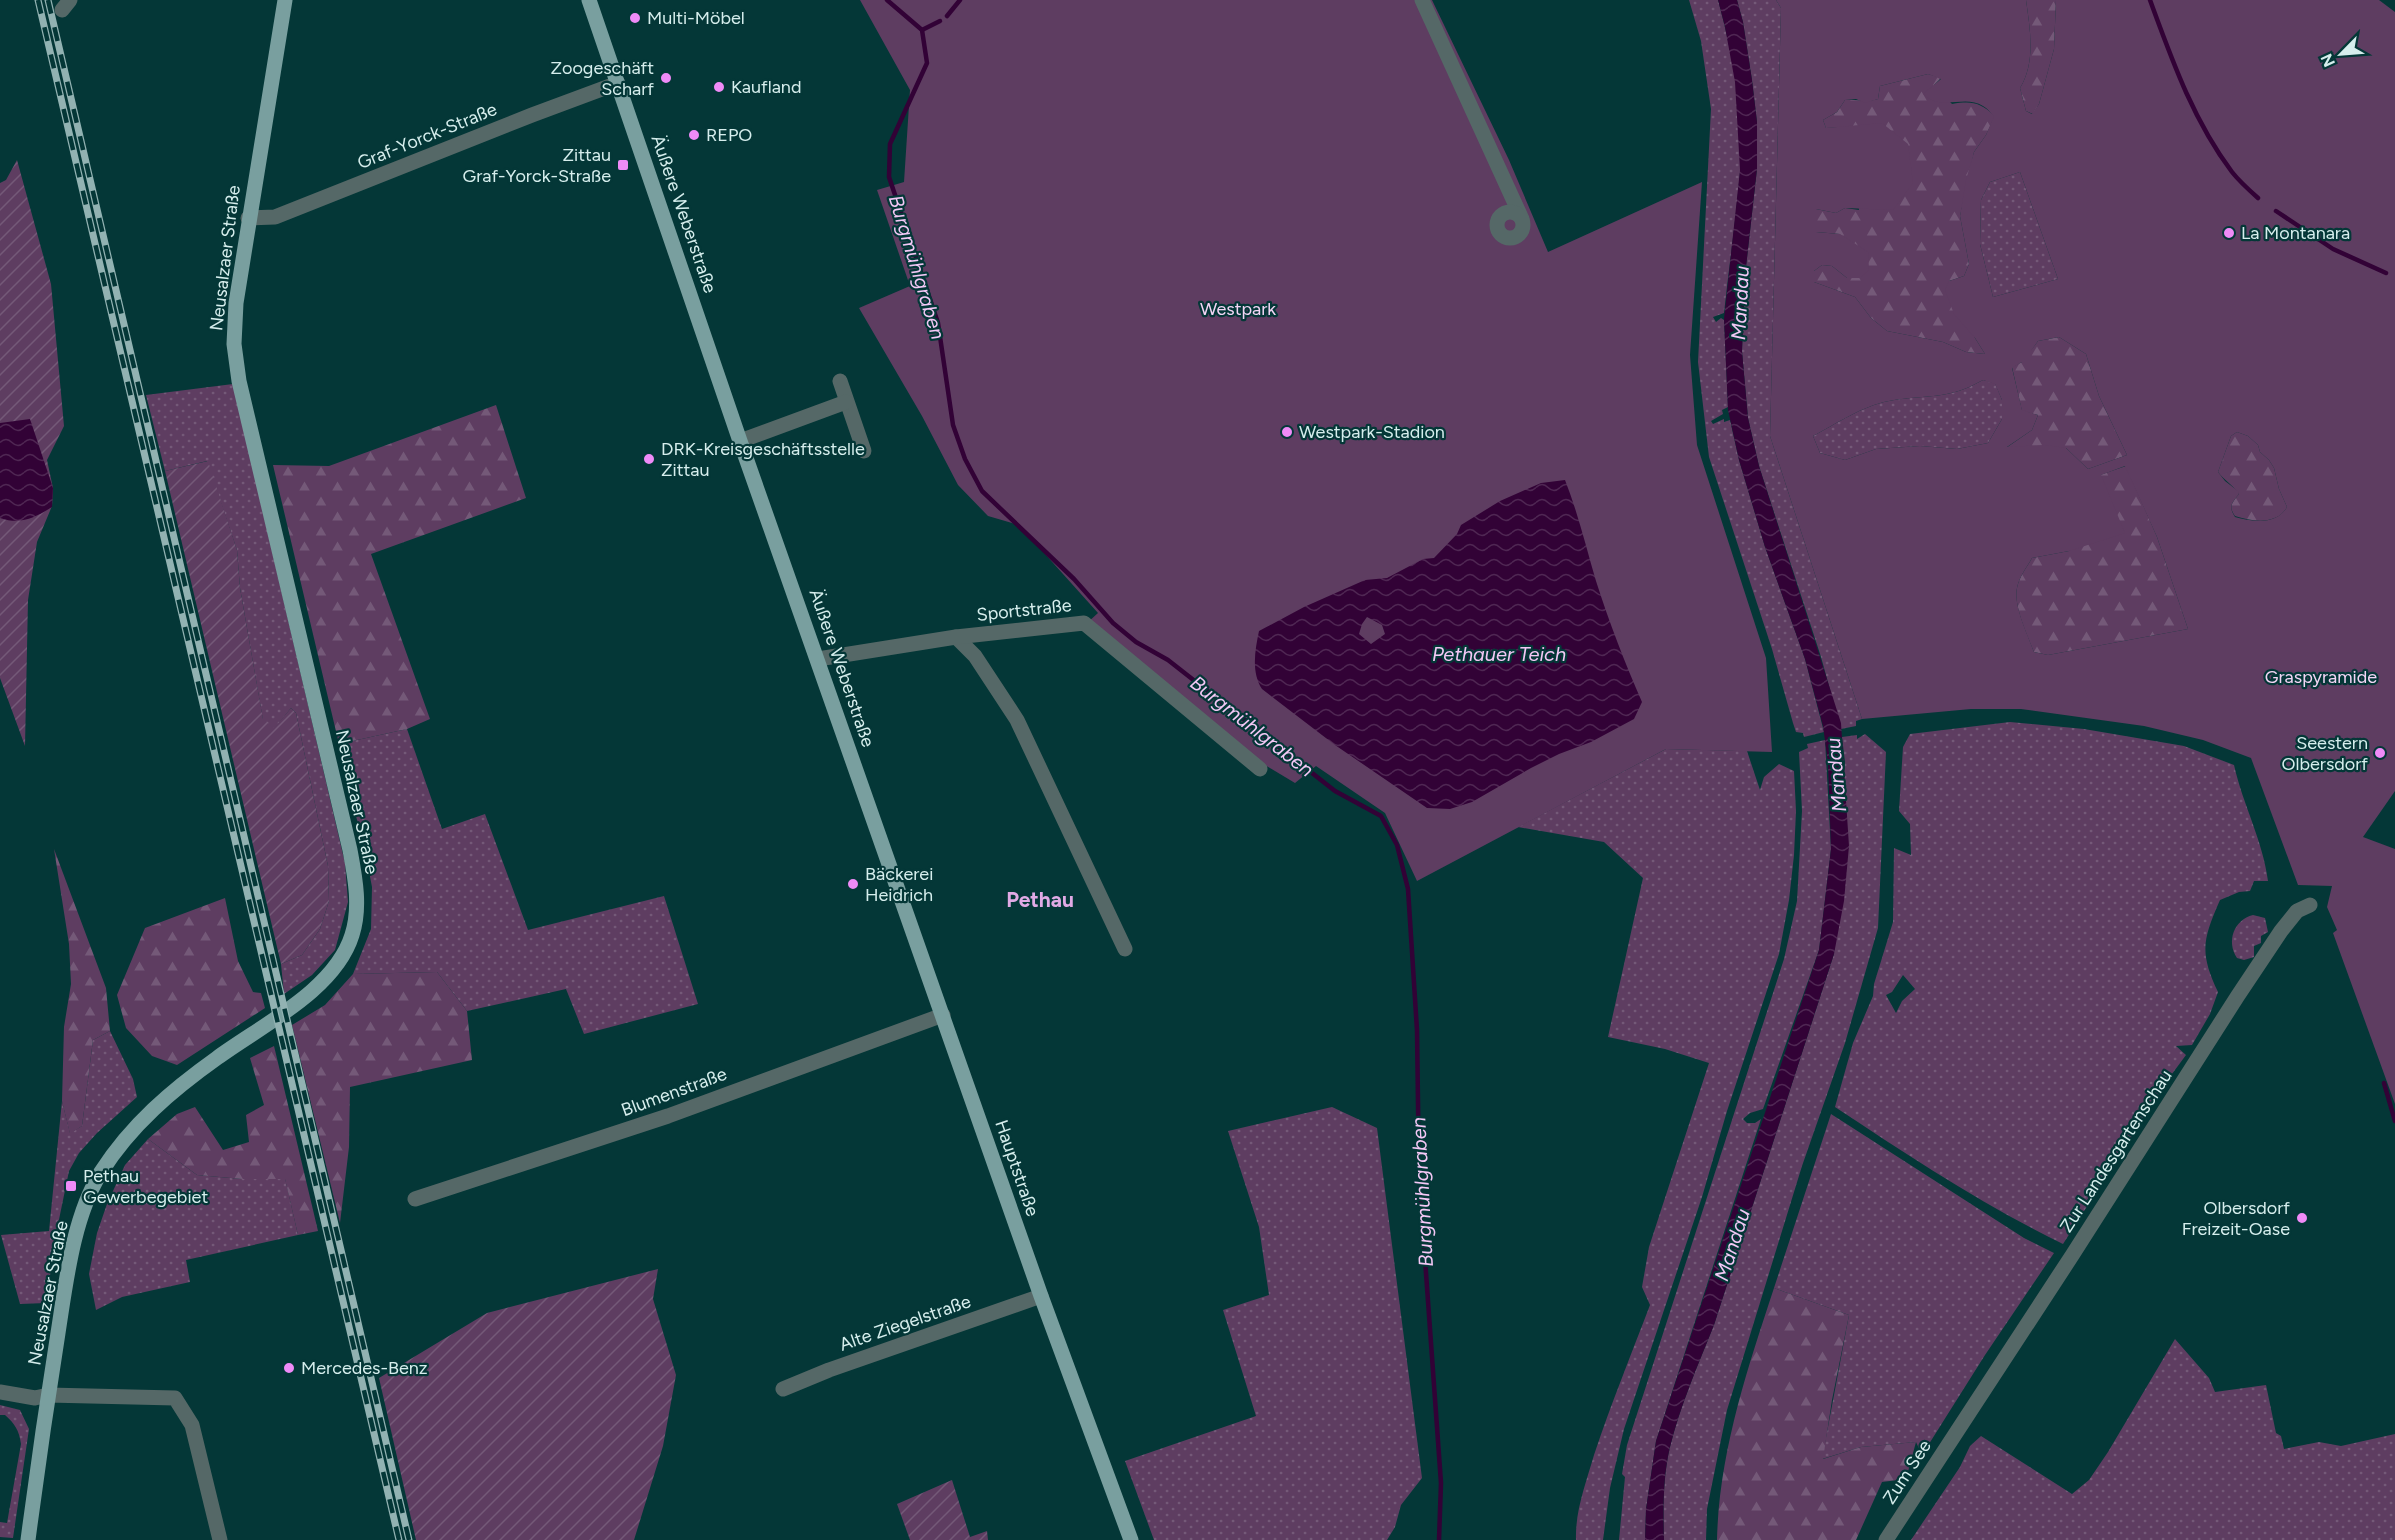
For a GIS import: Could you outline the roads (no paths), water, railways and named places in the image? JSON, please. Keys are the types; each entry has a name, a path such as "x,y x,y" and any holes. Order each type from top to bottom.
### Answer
{"main road":[{"name":"Neusalzaer Straße","path":"28,1540 48,1395 69,1268 86,1206 100,1174 132,1130 175,1089 323,982 342,958 352,935 356,915 350,850 239,381 234,344 234,323 248,218 285,0"},
{"name":"Äußere Weberstraße","path":"589,0 740,441 870,807"},
{"name":"Hauptstraße","path":"870,807 1041,1296 1131,1540"}],"street":[{"path":"1422,0 1522,219"},
{"name":"Graf-Yorck-Straße","path":"248,218 275,217 522,118 618,83"},
{"path":"840,381 864,451"},
{"path":"740,441 846,402"},
{"name":"Sportstraße","path":"818,659 956,637 1084,623 1260,769"},
{"name":"Sportstraße","path":"956,637 975,656 1017,720 1125,949"},
{"name":"Zur Landesgartenschau","path":"1961,1425 2281,931 2297,911 2310,905"},
{"name":"Blumenstraße","path":"415,1199 668,1116 943,1016"},
{"name":"Alte Ziegelstraße","path":"783,1389 830,1370 1041,1296"},
{"path":"0,1392 35,1398 48,1395 175,1398 192,1425 220,1540"},
{"name":"Zum See","path":"1886,1540 1961,1425"}],"water":[{"name":"Mandau","path":"1718,0 1737,0 1743,22 1757,122 1757,169 1745,276 1742,351 1748,418 1759,466 1841,723 1849,846 1844,901 1834,954 1714,1325 1684,1401 1670,1447 1665,1481 1664,1540 1645,1540 1646,1509 1656,1441 1819,950 1831,849 1828,763 1823,726 1805,659 1765,547 1739,460 1728,410 1724,319 1740,170 1735,82"},
{"path":"30,419 53,488 52,507 27,519 14,521 0,518 0,423"},
{"name":"Pethauer Teich","path":"1565,480 1606,612 1642,702 1634,719 1591,742 1531,768 1472,802 1450,809 1427,808 1335,745 1262,689 1255,668 1259,631 1304,607 1365,580 1387,578 1423,559 1434,558 1457,534 1461,525 1500,501 1541,483","holes":["1367,617 1382,625 1385,634 1371,644 1359,634"]}],"waterway":[{"name":"Burgmühlgraben","path":"887,0 922,30 927,63 890,144 889,177 938,323 953,425 965,459 982,491 1074,579 1113,623 1136,642 1168,660 1335,791 1381,816 1397,845 1408,889 1417,1030 1419,1175 1441,1483 1439,1540"},
{"path":"947,16 960,0"},
{"path":"2150,0 2185,89 2206,132 2232,172 2258,198"},
{"path":"922,30 940,21"},
{"path":"2276,211 2333,249 2386,273"},
{"path":"2384,1083 2395,1121"}],"railway":[{"path":"38,0 399,1540"},
{"path":"48,0 409,1540"}],"place":[{"name":"Multi-Möbel","path":"635,18"},
{"name":"Zoogeschäft Scharf","path":"666,78"},
{"name":"Kaufland","path":"719,87"},
{"name":"REPO","path":"694,135"},
{"name":"Zittau Graf-Yorck-Straße","path":"623,165"},
{"name":"La Montanara","path":"2229,233"},
{"name":"Westpark-Stadion","path":"1287,432"},
{"name":"DRK-Kreisgeschäftsstelle Zittau","path":"649,459"},
{"name":"Seestern Olbersdorf","path":"2380,753"},
{"name":"Bäckerei Heidrich","path":"853,884"},
{"name":"Pethau Gewerbegebiet","path":"71,1186"},
{"name":"Olbersdorf Freizeit-Oase","path":"2302,1218"},
{"name":"Mercedes-Benz","path":"289,1368"}],"district":[{"name":"Pethau","path":"1040,900"}],"park label":[{"name":"Westpark","path":"1238,309"},
{"name":"Graspyramide","path":"2321,677"}]}
